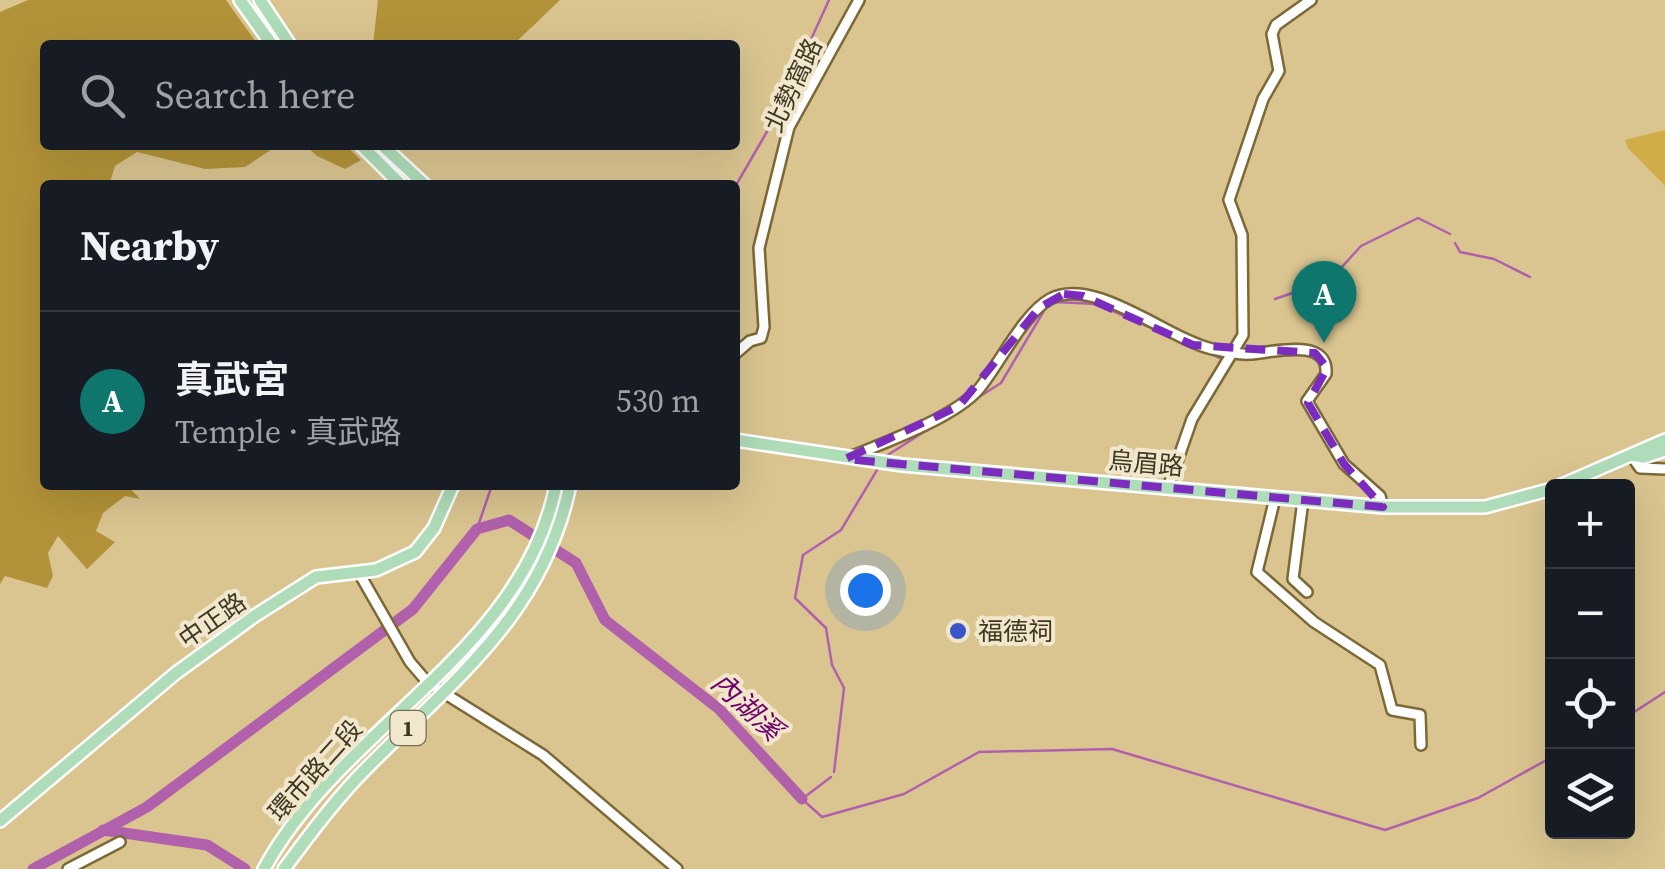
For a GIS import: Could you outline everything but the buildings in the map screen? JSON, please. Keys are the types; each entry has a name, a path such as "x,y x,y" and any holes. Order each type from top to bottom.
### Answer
{"main road":[{"path":"240,0 268,40"},
{"path":"260,0 287,40"},
{"path":"366,150 396,180"},
{"path":"387,150 420,180"},
{"name":"烏眉路","path":"1576,479 1665,440"},
{"name":"烏眉路","path":"740,441 902,465 1383,507 1484,508 1545,491"},
{"name":"烏眉路","path":"1631,455 1644,457 1665,450"},
{"name":"中正路","path":"0,822 176,673 256,615 316,578 391,566 415,552 434,528 451,490"},
{"name":"環市路二段","path":"267,864 343,766 487,623 519,581 555,490"},
{"name":"環市路二段","path":"284,869 345,791 493,643 534,588 563,518 569,490"}],"street":[{"name":"北勢窩路","path":"740,349 750,340 761,338 764,327 759,248 789,127 859,0"},
{"path":"1168,488 1192,419 1243,335 1242,234 1229,200 1278,70 1272,34 1276,24 1311,0"},
{"path":"845,459 960,406 978,390 1039,308 1064,294 1109,301 1193,345 1234,354 1302,349 1324,362 1321,386 1307,400 1344,464 1380,496 1383,507"},
{"path":"1631,455 1640,468 1665,469"},
{"path":"1275,498 1257,572 1314,622 1380,665 1392,710 1420,715 1421,746"},
{"path":"1303,500 1293,578 1308,592"},
{"path":"359,573 403,651 428,683 543,755 676,869"},
{"path":"68,869 120,842"}],"highlighted area":[{"path":"1064,294 1083,296 1193,345 1315,353 1327,368 1308,403 1344,464 1383,507 845,459 959,406 1039,308"}],"shaded area":[{"path":"28,0 226,0 254,40 40,40 40,150 270,150 245,167 205,169 137,152 115,166 111,180 40,180 40,490 132,490 140,499 125,496 103,513 96,531 115,542 87,569 58,536 48,553 53,576 47,588 5,576 0,584 0,12"},
{"path":"378,0 560,0 518,40 374,40"},
{"path":"1665,130 1665,186 1625,140"},
{"path":"310,150 350,150 361,160 345,169"}],"waterway":[{"path":"739,180 776,116 829,0"},
{"path":"1275,299 1330,280 1361,246 1418,218 1450,234"},
{"path":"1455,243 1460,252 1494,259 1530,277"},
{"path":"1055,302 1097,304 1170,336"},
{"path":"883,458 1001,383 1048,304"},
{"path":"1205,351 1222,359"},
{"path":"834,772 844,688 832,665 826,628 795,598 803,555 841,530 880,465"},
{"path":"477,529 490,490"},
{"name":"內湖溪","path":"33,869 147,807 413,609 477,529 509,520 576,563 605,620 719,709 802,799"},
{"name":"內湖溪","path":"1635,711 1665,692"},
{"name":"內湖溪","path":"831,777 802,799 822,817 904,794 979,752 1112,749 1385,830 1478,798 1545,761"},
{"path":"103,830 207,845 245,869"}],"place":[{"name":"真武宮","path":"1324,343"},
{"name":"福德祠","path":"958,631"}]}
